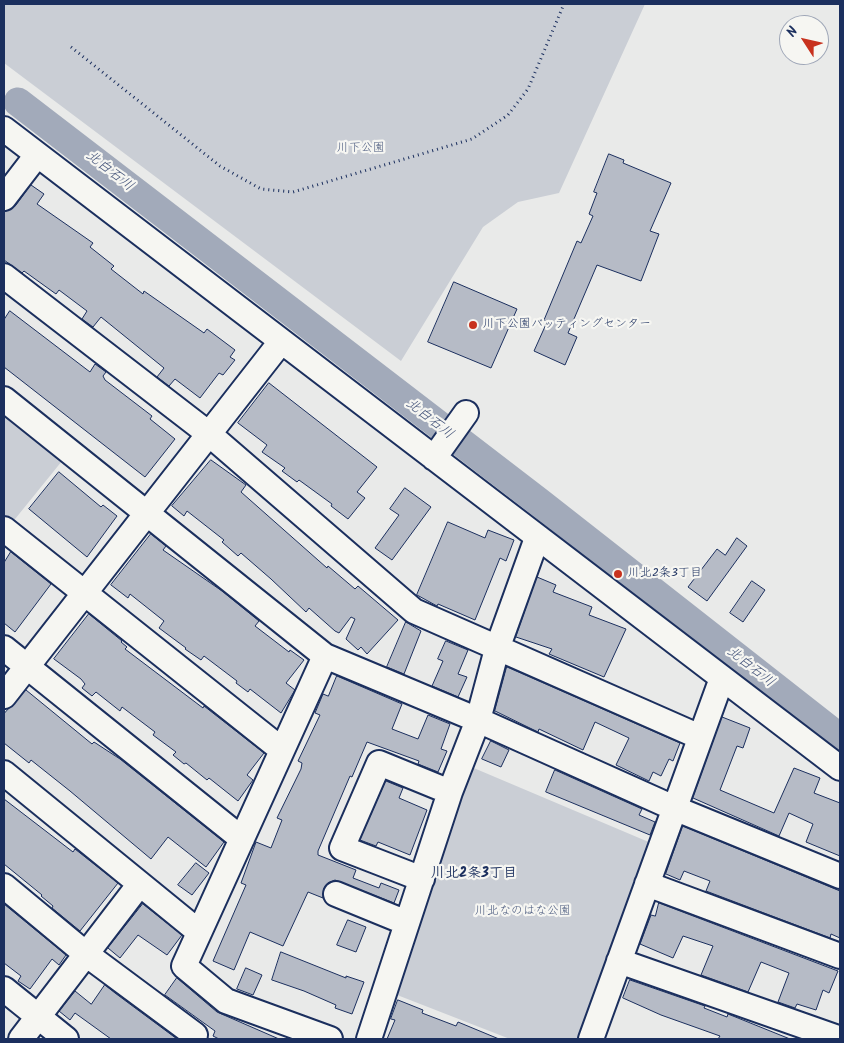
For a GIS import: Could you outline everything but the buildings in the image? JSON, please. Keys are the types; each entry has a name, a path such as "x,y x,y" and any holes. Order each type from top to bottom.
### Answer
{"street":[{"path":"4,129 280,342 437,454 537,538 840,768"},
{"path":"4,198 37,155"},
{"path":"4,276 209,434 414,611 700,737"},
{"path":"4,696 280,342"},
{"path":"4,399 325,656 478,720 674,808 840,876"},
{"path":"437,454 463,418"},
{"path":"4,528 282,750"},
{"path":"369,1039 450,792 478,720 497,649 537,538"},
{"path":"4,648 242,839"},
{"path":"325,656 184,966 226,1001 330,1039"},
{"path":"591,1039 722,678"},
{"path":"422,879 342,848 379,763 450,792"},
{"path":"4,774 199,932"},
{"path":"647,884 840,956"},
{"path":"21,1039 139,885"},
{"path":"4,886 86,954 195,1035 193,1039"},
{"path":"336,894 407,923"},
{"path":"619,961 839,1036"},
{"path":"4,989 66,1039"}],"path":[{"path":"71,46 220,166 261,189 293,192 472,139 508,115 528,89 564,4"}],"green space":[{"name":"川下公園","path":"4,4 645,4 559,193 518,202 483,227 401,361 4,63"},
{"path":"4,416 62,461 11,524 4,518"},
{"name":"川北なのはな公園","path":"469,766 651,843 581,1039 510,1039 392,993"}],"waterway":[{"name":"北白石川","path":"18,102 539,502 840,738"}],"place":[{"name":"川下公園バッティングセンター","path":"473,325"},
{"name":"川北2条3丁目","path":"618,574"}],"district":[{"name":"川北2条3丁目","path":"474,875"}]}
